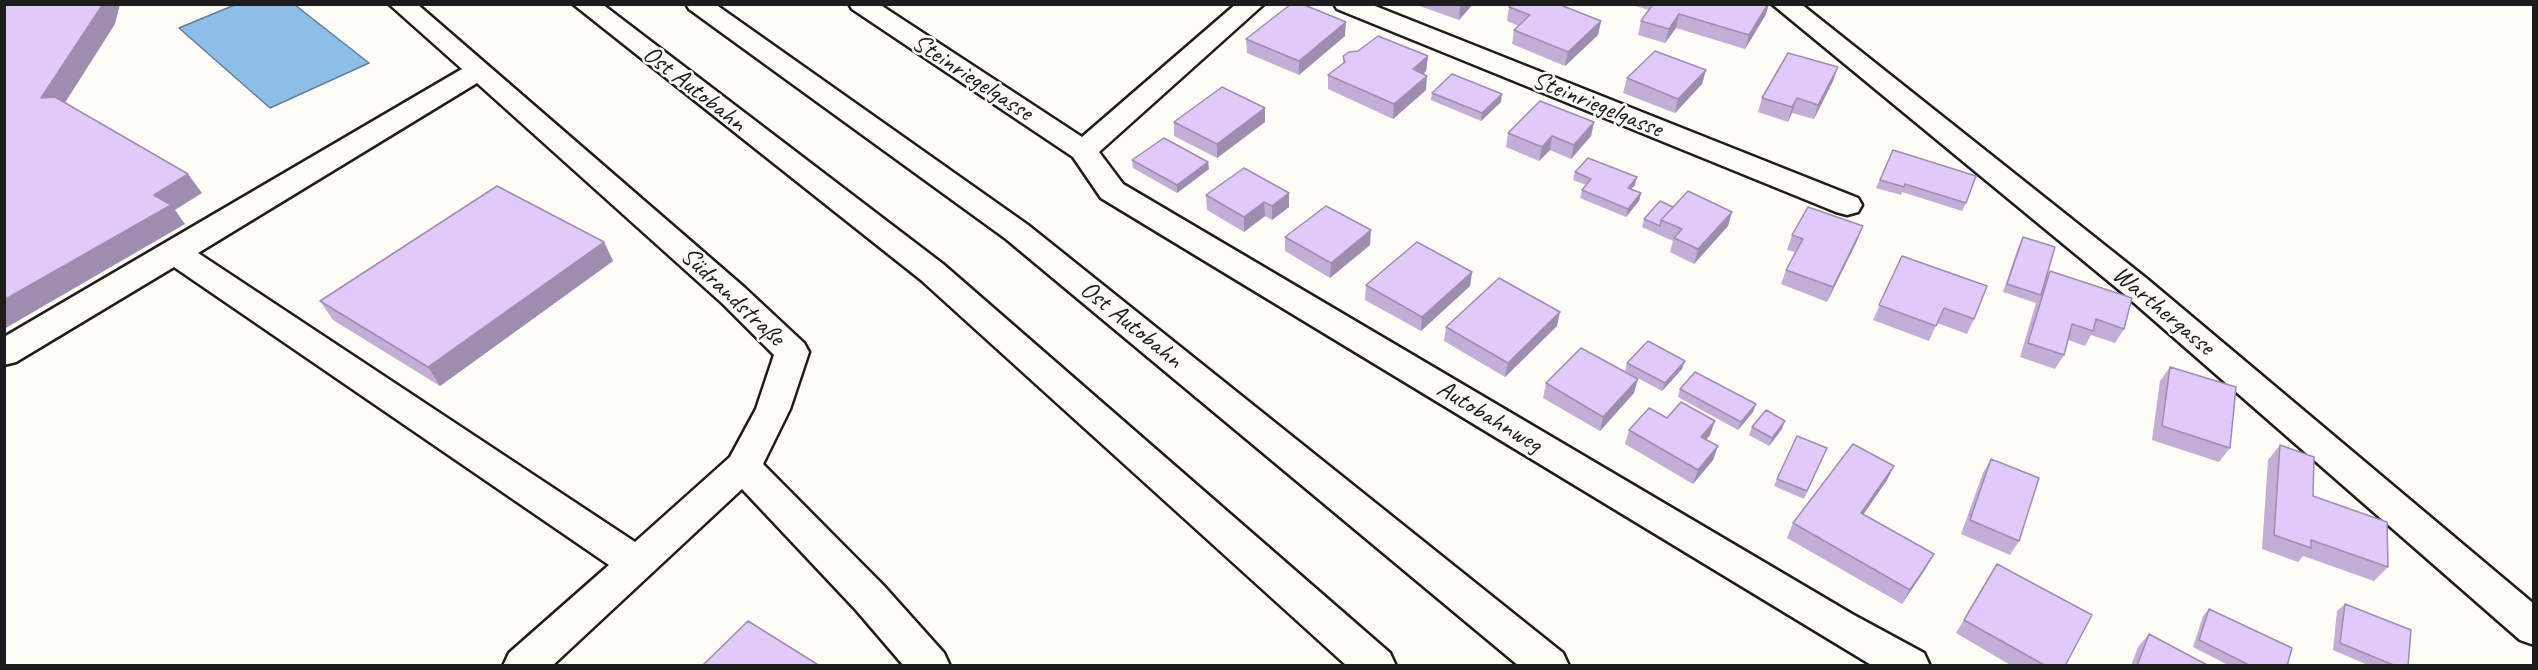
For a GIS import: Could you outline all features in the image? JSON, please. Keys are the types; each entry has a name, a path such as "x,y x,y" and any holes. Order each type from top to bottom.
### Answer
{"main road":[{"name":"Südrandstraße","path":"401,4 479,70 734,297 792,352 773,409 743,467"},
{"name":"Ost Autobahn","path":"585,4 932,272 1376,666"},
{"name":"Ost Autobahn","path":"698,4 1017,232 1549,666"},
{"name":"Steinriegelgasse","path":"861,4 1083,151"},
{"path":"1083,151 1252,4"},
{"name":"Steinriegelgasse","path":"1346,4 1847,205"},
{"name":"Warthergasse","path":"1784,4 2135,286 2534,628"},
{"path":"4,353 479,70"},
{"name":"Autobahnweg","path":"1083,151 1112,190 1838,626 1910,666"},
{"path":"175,253 636,563"},
{"path":"523,666 743,467 870,598 930,666"}],"water":[{"path":"237,4 295,5 369,63 270,108 179,28"}],"building":[{"path":"4,4 103,4 41,98 55,97 188,174 154,195 171,205 4,300"},
{"path":"1291,4 1302,4 1346,22 1299,61 1246,39"},
{"path":"1512,4 1558,4 1601,21 1568,52 1514,30 1530,15 1509,7"},
{"path":"1653,4 1768,4 1749,35 1679,14 1669,29 1641,21"},
{"path":"1378,36 1428,56 1413,69 1427,76 1394,104 1328,75 1345,62 1343,56 1349,52 1358,51"},
{"path":"1655,51 1706,70 1678,99 1627,78"},
{"path":"1788,53 1838,67 1818,105 1797,98 1792,107 1762,98"},
{"path":"1452,74 1502,94 1482,113 1432,93"},
{"path":"1222,87 1265,108 1217,144 1174,122"},
{"path":"1540,101 1594,122 1574,145 1552,136 1542,147 1508,133"},
{"path":"1164,138 1208,162 1177,185 1132,160"},
{"path":"1893,150 1976,176 1966,203 1905,184 1904,187 1880,180"},
{"path":"1588,158 1637,177 1628,188 1641,193 1628,209 1582,190 1591,179 1575,172"},
{"path":"1244,168 1289,193 1272,206 1264,202 1244,217 1206,195"},
{"path":"497,186 604,242 428,367 320,301"},
{"path":"1688,191 1732,212 1698,249 1674,238 1682,229 1661,220"},
{"path":"1660,201 1673,207 1661,220 1660,226 1644,219"},
{"path":"1326,206 1371,230 1331,263 1285,237"},
{"path":"1808,207 1863,226 1833,287 1786,270 1803,239 1792,235"},
{"path":"2023,237 2055,247 2041,295 2007,284"},
{"path":"1417,242 1472,272 1422,317 1366,285"},
{"path":"1902,256 1987,286 1974,319 1944,308 1936,326 1879,305"},
{"path":"2050,271 2132,298 2124,329 2096,319 2093,331 2072,324 2064,355 2028,343"},
{"path":"1499,278 1560,312 1508,363 1446,327"},
{"path":"1648,341 1685,361 1665,383 1627,363"},
{"path":"1581,348 1638,379 1603,417 1546,383"},
{"path":"2170,367 2236,387 2230,448 2162,426"},
{"path":"1695,372 1756,404 1741,422 1680,389"},
{"path":"1681,402 1715,421 1701,437 1718,446 1698,470 1629,430 1649,408 1667,418"},
{"path":"1766,410 1785,421 1772,438 1752,427"},
{"path":"1797,436 1827,448 1807,491 1777,479"},
{"path":"1853,444 1894,466 1861,513 1934,554 1910,590 1793,523"},
{"path":"2280,445 2314,457 2313,496 2387,522 2388,567 2311,540 2311,548 2274,535"},
{"path":"1991,459 2039,478 2019,541 1970,520"},
{"path":"1997,564 2092,615 2065,666 2046,666 1964,620"},
{"path":"2345,604 2411,630 2408,666 2396,666 2340,643"},
{"path":"2209,609 2292,648 2287,666 2251,666 2199,640"},
{"path":"748,621 820,666 702,666"},
{"path":"2149,634 2209,666 2137,666"}]}
